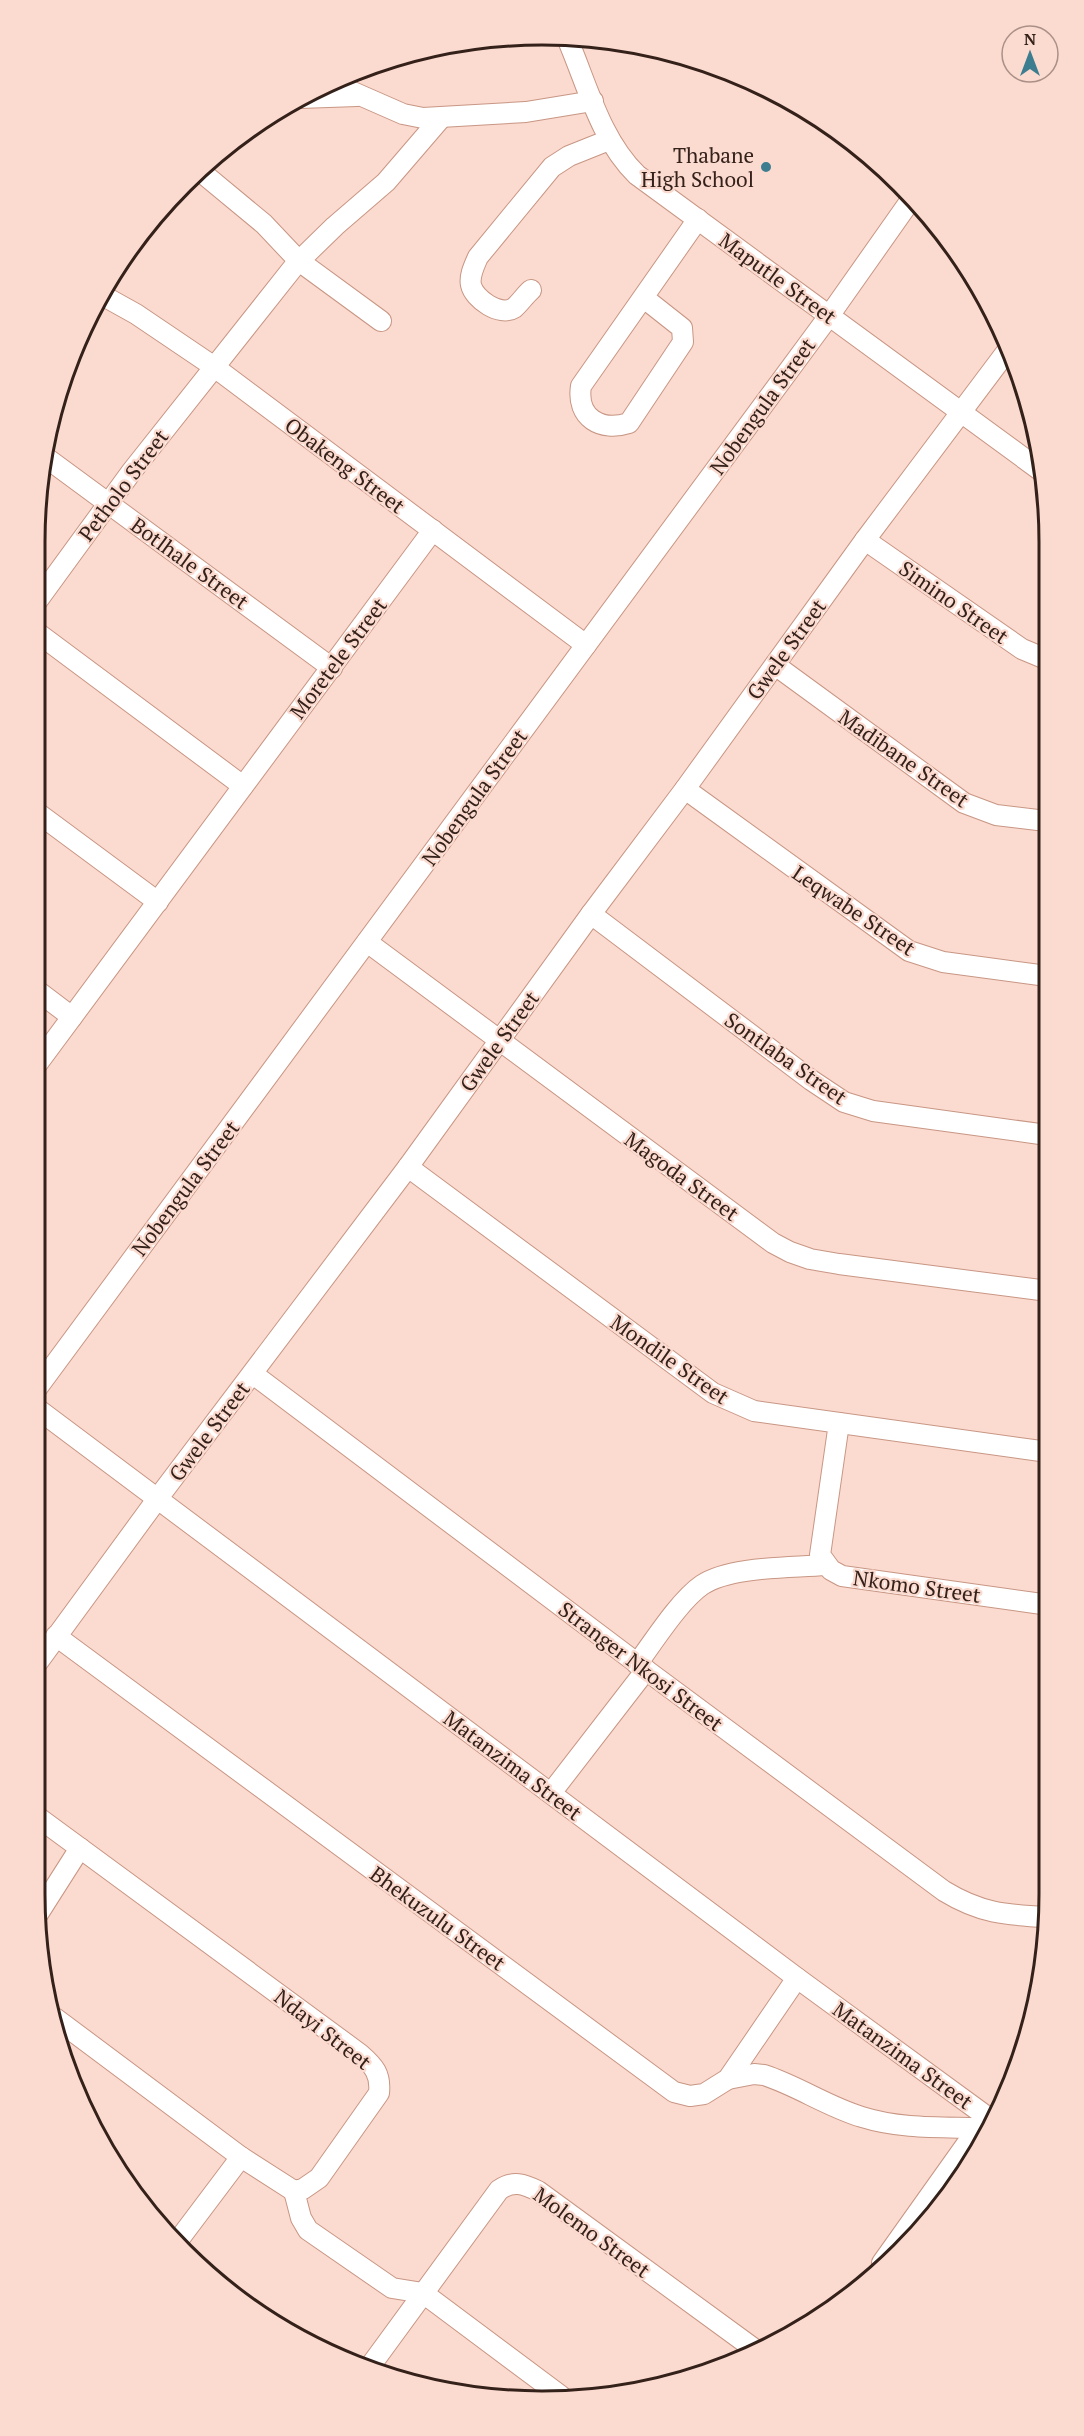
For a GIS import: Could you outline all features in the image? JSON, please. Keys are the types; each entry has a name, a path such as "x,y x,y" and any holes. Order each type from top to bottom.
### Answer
{"street":[{"name":"Maputle Street","path":"570,46 609,140 621,159 637,175 1033,465"},
{"path":"342,87 403,114 423,118 526,112 593,101"},
{"path":"320,97 359,95"},
{"name":"Petholo Street","path":"45,589 213,366 299,261 386,182 441,118"},
{"path":"531,290 513,308 505,310 487,305 474,294 471,286 473,268 478,257 552,166 569,156 609,140"},
{"path":"206,176 264,224 299,261 381,321"},
{"name":"Nobengula Street","path":"45,1376 829,316 907,205"},
{"path":"644,298 682,328 683,342 629,423 616,427 606,426 585,412 579,399 581,386 698,219"},
{"name":"Obakeng Street","path":"109,299 213,366 585,645"},
{"name":"Gwele Street","path":"45,1651 408,1167 865,540 1003,357"},
{"name":"Botlhale Street","path":"52,462 332,668"},
{"name":"Moretele Street","path":"45,1053 433,530"},
{"name":"Simino Street","path":"865,540 1022,649 1039,656"},
{"path":"45,639 243,786"},
{"name":"Madibane Street","path":"775,665 964,803 996,815 1039,820"},
{"name":"Leqwabe Street","path":"685,789 909,951 943,962 1039,975"},
{"path":"45,818 158,902"},
{"name":"Sontlaba Street","path":"591,914 811,1080 844,1102 873,1111 1039,1134"},
{"name":"Magoda Street","path":"367,942 773,1243 790,1252 839,1264 1039,1290"},
{"path":"45,997 72,1017"},
{"name":"Mondile Street","path":"408,1167 713,1393 754,1411 1039,1451"},
{"name":"Stranger Nkosi Street","path":"253,1374 641,1667 951,1896 987,1912 1038,1917"},
{"name":"Matanzima Street","path":"45,1415 985,2120"},
{"name":"Nkomo Street","path":"839,1423 821,1541 820,1555 825,1564 842,1576 1039,1604"},
{"path":"550,1793 685,1602 702,1585 716,1578 744,1571 825,1564"},
{"name":"Bhekuzulu Street","path":"56,1636 674,2092 690,2096 704,2094 728,2079 797,1978"},
{"name":"Ndayi Street","path":"45,1823 360,2054 378,2072 379,2093 319,2178 303,2189 294,2191"},
{"path":"45,1903 80,1848"},
{"path":"62,2023 242,2157 294,2191 301,2217 308,2230 392,2288 423,2293 554,2391"},
{"path":"728,2079 754,2074 764,2075 862,2117 884,2122 911,2126 984,2121"},
{"path":"901,2237 977,2133"},
{"path":"182,2236 242,2157"},
{"name":"Molemo Street","path":"373,2362 500,2190 508,2184 516,2183 538,2191 749,2345"}],"place":[{"name":"Thabane High School","path":"766,167"}]}
